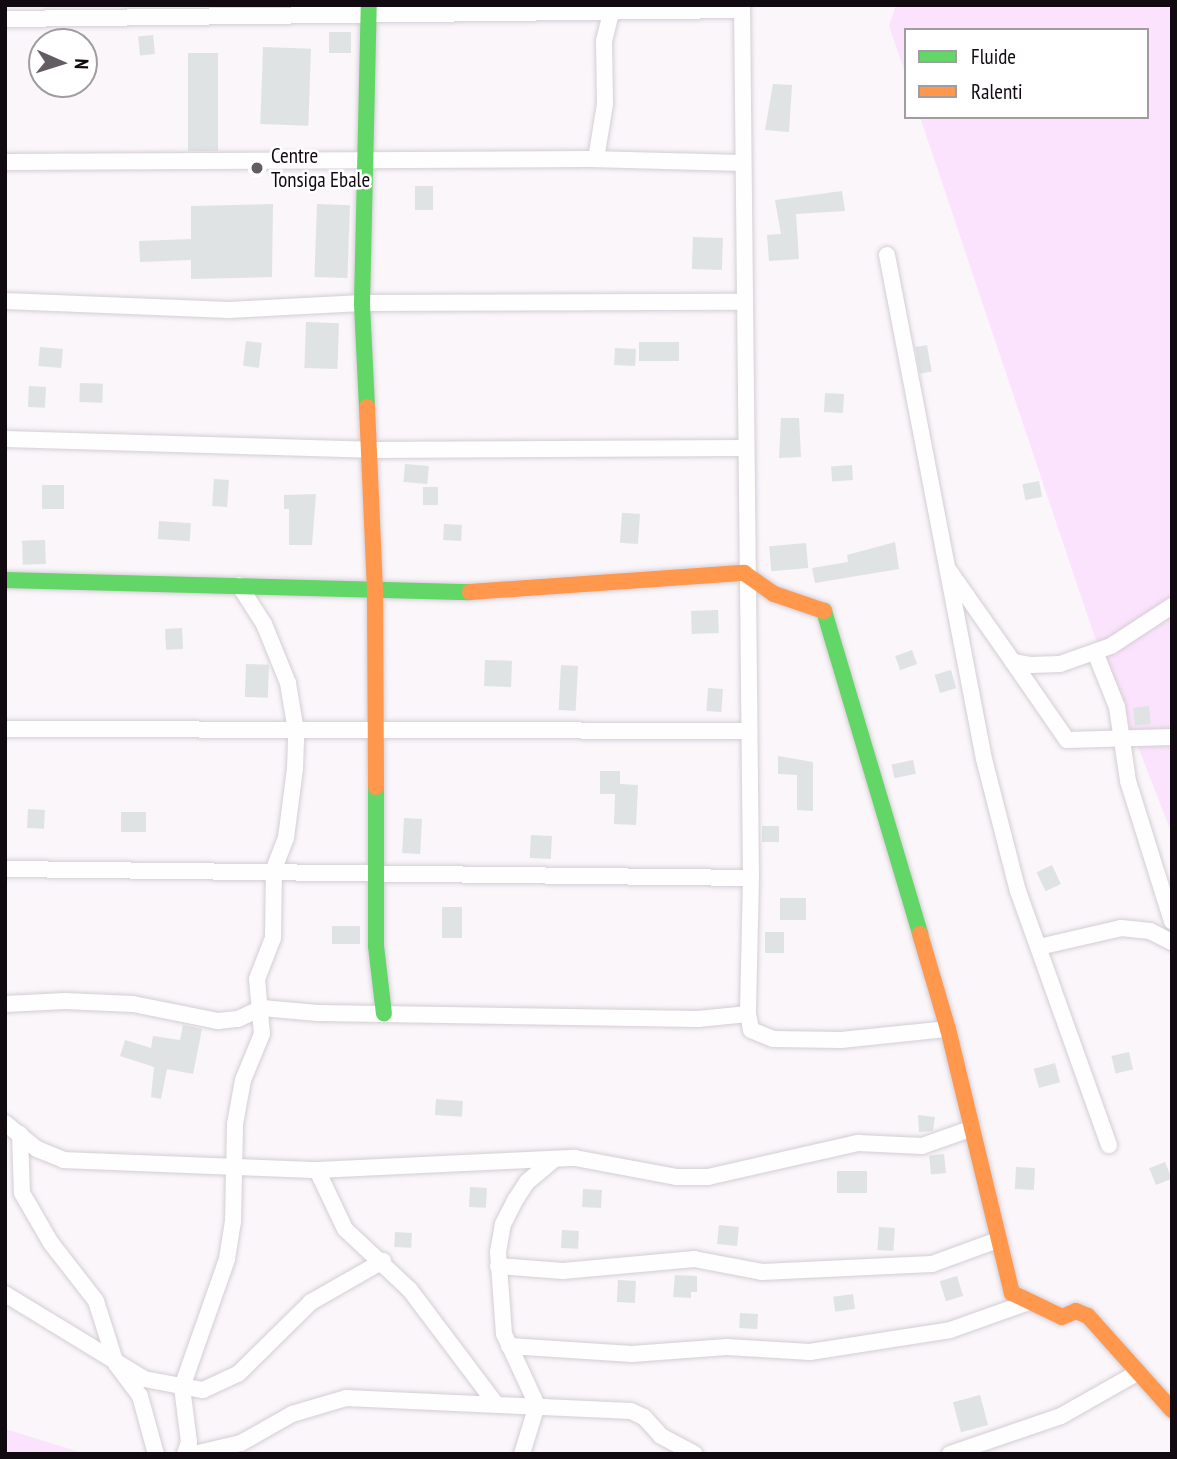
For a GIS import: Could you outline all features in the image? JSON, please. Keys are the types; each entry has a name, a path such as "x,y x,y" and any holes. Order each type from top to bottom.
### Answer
{"street":[{"path":"5,19 369,9 742,8 744,573 751,878 748,1014 751,1030 773,1039 841,1041 948,1029"},
{"path":"369,9 362,303 375,593 373,731 376,946 384,1014"},
{"path":"596,159 605,104 604,41 612,10"},
{"path":"5,162 596,159 742,163"},
{"path":"887,255 943,560 984,759 1018,891 1109,1145"},
{"path":"5,301 229,310 362,303 742,302"},
{"path":"5,439 369,450 743,448"},
{"path":"943,560 1067,740 1172,737"},
{"path":"5,580 240,585 375,593 515,592 744,573 774,594 807,602 824,611 948,1029 970,1129 1012,1293 1062,1317 1082,1312 1172,1410"},
{"path":"185,1454 189,1441 182,1387 227,1259 239,1100 258,1052 262,1008 257,979 273,938 274,869 286,838 296,731 288,683 264,624 240,585"},
{"path":"1013,662 1047,666 1095,652 1172,606"},
{"path":"1095,652 1123,737 1128,781 1172,921"},
{"path":"5,729 748,731"},
{"path":"5,869 274,869 751,878"},
{"path":"1039,947 1121,928 1150,931 1172,942"},
{"path":"5,1004 65,1000 133,1004 218,1021 238,1019 262,1008 384,1014 698,1019 748,1014"},
{"path":"5,1123 45,1153 64,1160 317,1170 467,1167 554,1159 611,1162 677,1177 708,1177 858,1143 922,1146 970,1129"},
{"path":"20,1134 22,1193 51,1243 96,1301 116,1364 140,1396 156,1454"},
{"path":"522,1454 537,1405 509,1346 498,1266 503,1224 516,1199 527,1182 554,1159"},
{"path":"317,1170 345,1229 383,1261 495,1403"},
{"path":"498,1266 563,1271 694,1259 762,1272 932,1264 998,1240"},
{"path":"5,1294 144,1379 203,1390 225,1382 311,1302 383,1261"},
{"path":"509,1346 632,1354 727,1346 810,1352 950,1330 1029,1302"},
{"path":"950,1454 1061,1416 1138,1373"},
{"path":"194,1454 241,1443 280,1420 322,1407 332,1399 495,1403 631,1411 644,1417 661,1436 695,1454"}],"shaded area":[{"path":"896,5 1172,5 1172,834 1092,629 921,119 1149,119 1149,28 904,28 904,70 889,26"},
{"path":"5,1429 86,1454 5,1454"}],"building":[{"path":"329,32 351,32 351,53 329,53"},
{"path":"153,35 155,54 140,55 138,37"},
{"path":"263,47 311,49 308,126 260,124"},
{"path":"188,53 218,53 218,151 188,151"},
{"path":"773,84 792,85 789,132 765,130"},
{"path":"415,186 433,186 433,210 415,210"},
{"path":"842,191 845,211 796,214 799,259 769,261 767,235 781,234 775,200"},
{"path":"273,204 272,277 191,279 191,260 140,262 139,241 191,239 191,206"},
{"path":"317,204 350,205 347,278 314,277"},
{"path":"693,237 723,238 722,270 692,269"},
{"path":"306,322 339,323 337,369 304,368"},
{"path":"246,341 262,343 259,368 243,366"},
{"path":"639,342 679,342 679,361 639,361"},
{"path":"927,345 932,372 920,374 915,347"},
{"path":"40,347 63,349 61,368 38,366"},
{"path":"615,348 636,349 635,366 614,365"},
{"path":"80,383 103,384 102,403 79,402"},
{"path":"29,386 46,387 45,408 28,407"},
{"path":"825,393 844,394 843,413 824,412"},
{"path":"781,418 799,418 801,457 779,458"},
{"path":"405,464 429,466 427,484 403,482"},
{"path":"852,465 853,480 832,481 831,466"},
{"path":"214,479 229,480 227,507 212,506"},
{"path":"1039,481 1042,497 1025,500 1022,484"},
{"path":"42,485 64,485 64,509 42,509"},
{"path":"423,487 438,487 438,505 423,505"},
{"path":"316,494 312,545 289,545 289,509 284,509 284,495"},
{"path":"622,513 640,514 638,544 620,543"},
{"path":"159,521 191,523 190,541 158,539"},
{"path":"444,524 462,525 461,541 443,540"},
{"path":"45,540 46,564 23,565 22,541"},
{"path":"895,542 899,569 815,583 812,568 848,562 847,555"},
{"path":"806,543 808,568 771,571 769,546"},
{"path":"718,610 719,633 692,634 691,611"},
{"path":"182,628 183,649 166,650 165,629"},
{"path":"912,650 917,664 900,670 895,656"},
{"path":"485,660 512,661 511,687 484,686"},
{"path":"246,664 269,665 268,698 245,697"},
{"path":"561,665 578,666 576,711 559,710"},
{"path":"951,670 956,688 940,693 935,675"},
{"path":"708,688 723,689 721,712 706,711"},
{"path":"1149,706 1151,724 1135,726 1133,708"},
{"path":"778,756 813,762 813,811 797,810 797,775 778,774"},
{"path":"913,760 916,774 894,778 891,765"},
{"path":"600,771 620,771 620,784 638,785 636,825 614,824 615,794 600,794"},
{"path":"28,809 45,810 44,829 27,828"},
{"path":"121,812 146,812 146,832 121,832"},
{"path":"404,818 422,819 420,854 402,853"},
{"path":"762,826 779,826 779,842 762,842"},
{"path":"531,835 552,836 551,859 530,858"},
{"path":"1052,865 1061,884 1045,891 1037,872"},
{"path":"780,898 806,898 806,920 780,920"},
{"path":"442,907 462,907 462,938 442,938"},
{"path":"332,926 360,926 360,944 332,944"},
{"path":"765,932 784,932 784,953 765,953"},
{"path":"183,1025 202,1029 193,1074 167,1069 161,1099 151,1097 154,1067 120,1056 125,1040 151,1048 153,1036 180,1040"},
{"path":"1129,1052 1133,1070 1116,1074 1111,1056"},
{"path":"1055,1063 1060,1082 1039,1088 1034,1069"},
{"path":"436,1099 463,1101 462,1117 435,1115"},
{"path":"918,1115 935,1117 933,1131 919,1132"},
{"path":"944,1154 946,1173 931,1174 929,1156"},
{"path":"1165,1162 1172,1179 1156,1185 1149,1168"},
{"path":"1016,1167 1035,1168 1034,1190 1015,1189"},
{"path":"837,1171 867,1171 867,1193 837,1193"},
{"path":"470,1187 487,1188 486,1208 469,1207"},
{"path":"583,1189 602,1190 601,1208 582,1207"},
{"path":"719,1225 739,1227 737,1246 717,1244"},
{"path":"879,1227 895,1228 893,1251 877,1250"},
{"path":"562,1230 579,1231 578,1249 561,1248"},
{"path":"395,1232 412,1233 411,1248 394,1247"},
{"path":"675,1275 697,1276 697,1292 691,1292 691,1298 673,1297"},
{"path":"957,1276 963,1296 946,1301 940,1281"},
{"path":"618,1280 636,1281 635,1303 617,1302"},
{"path":"853,1294 855,1309 835,1312 833,1297"},
{"path":"740,1313 758,1314 757,1329 739,1328"},
{"path":"980,1395 988,1425 961,1432 953,1402"}],"traffic: fast":[{"path":"367,407 362,303 369,5"},
{"path":"5,580 470,592"},
{"path":"824,611 920,934"},
{"path":"376,787 376,946 384,1014"}],"traffic: slow":[{"path":"367,407 375,593 376,787"},
{"path":"470,592 744,573 774,594 824,611"},
{"path":"920,934 948,1029 1012,1293 1062,1317 1076,1311 1088,1316 1172,1410"}],"place":[{"name":"Centre Tonsiga Ebale","path":"257,168"}]}
